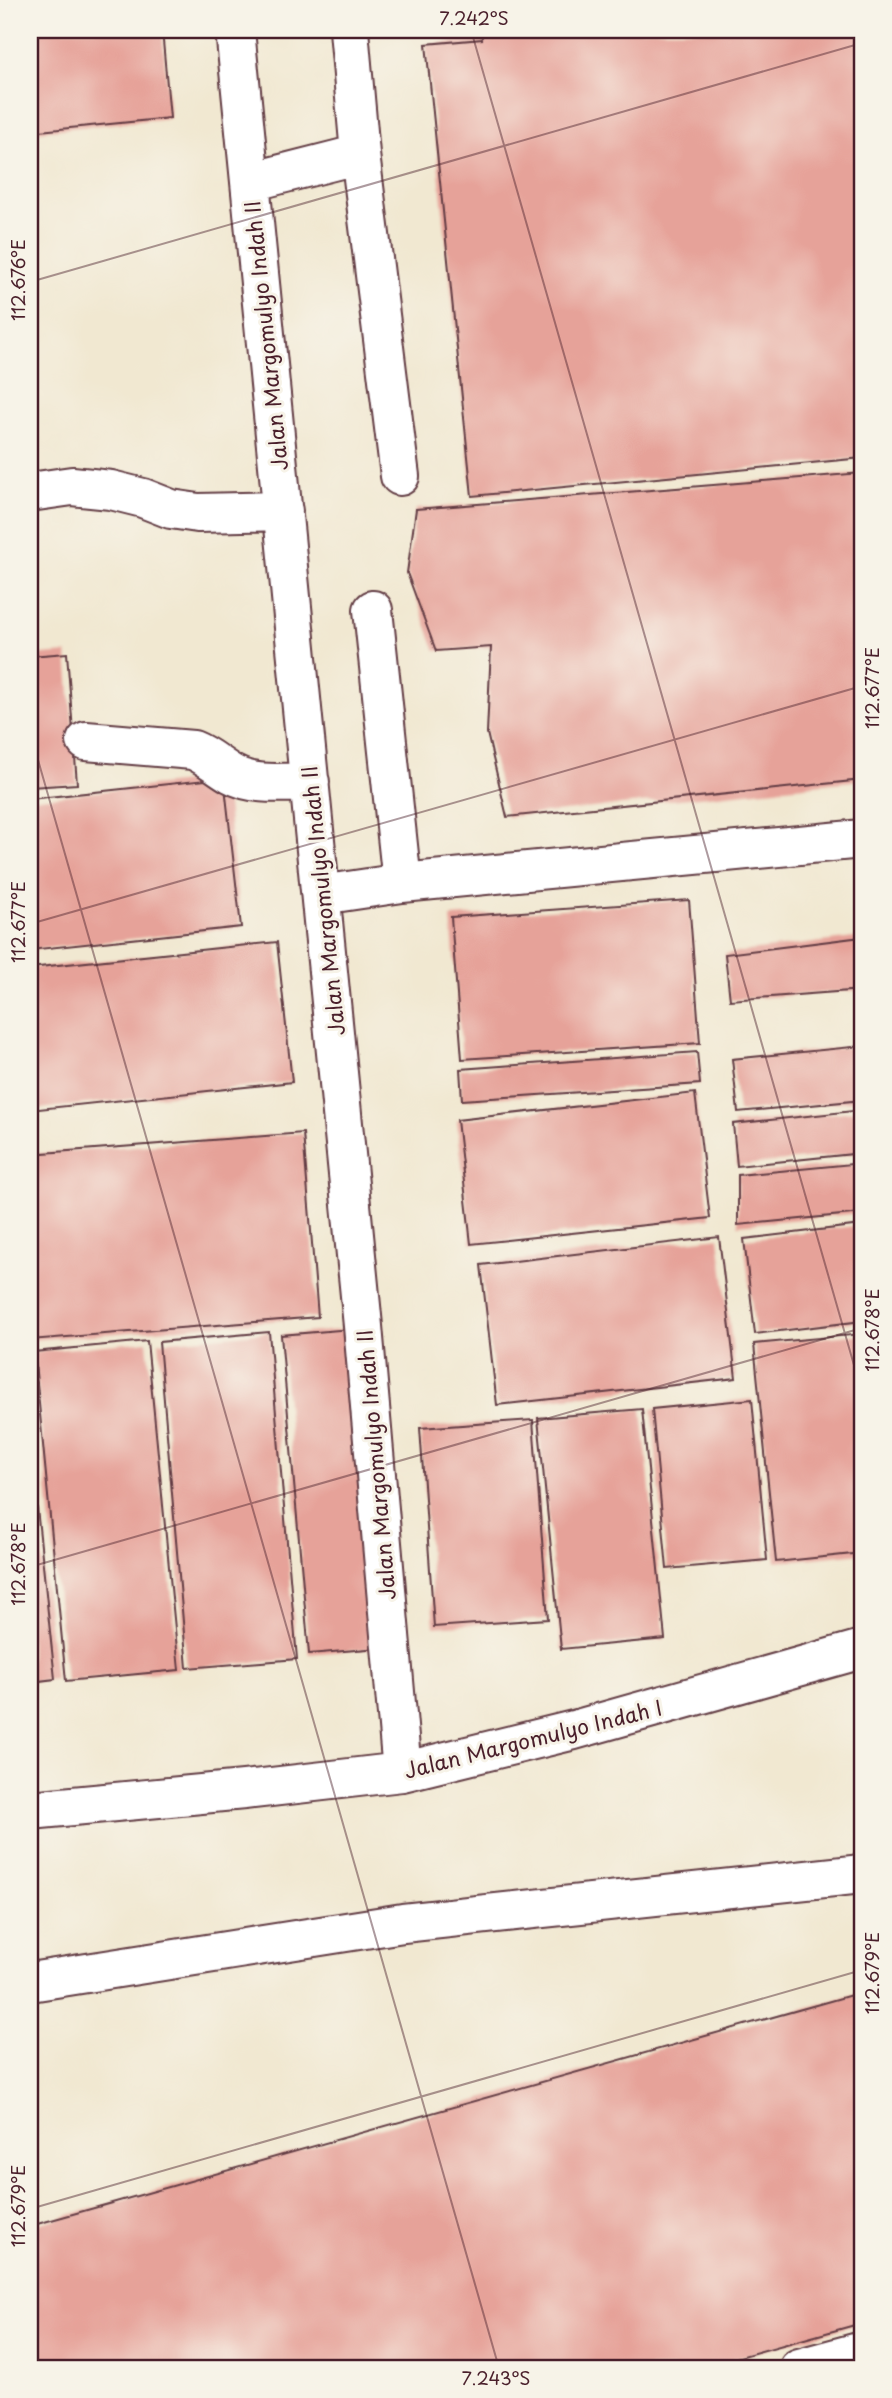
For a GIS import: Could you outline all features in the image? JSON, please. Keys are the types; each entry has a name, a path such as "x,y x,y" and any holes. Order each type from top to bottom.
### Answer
{"lane":[{"name":"Jalan Margomulyo Indah II","path":"235,30 361,1312 402,1772"},
{"path":"349,30 360,154 400,477"},
{"path":"250,182 360,154"},
{"path":"30,492 72,486 111,490 171,509 198,513 283,511"},
{"path":"373,610 402,883"},
{"path":"86,741 193,750 232,774 248,780 310,782"},
{"path":"321,895 402,883 862,839"},
{"name":"Jalan Margomulyo Indah I","path":"30,1810 402,1772 562,1733 862,1649"},
{"path":"30,1982 403,1923 862,1874"},
{"path":"799,2368 862,2351"}],"building":[{"path":"30,30 162,30 170,118 30,132"},
{"path":"481,30 862,30 862,458 472,496 426,44 482,39"},
{"path":"862,473 862,780 507,817 487,733 491,647 436,651 407,573 416,509"},
{"path":"67,653 77,784 30,787 30,656"},
{"path":"224,778 241,927 30,950 30,799"},
{"path":"689,900 700,1043 462,1059 451,917"},
{"path":"862,937 862,990 730,1000 725,954"},
{"path":"277,942 292,1082 30,1110 30,968"},
{"path":"862,1046 862,1100 738,1112 732,1059"},
{"path":"697,1052 700,1084 462,1100 460,1069"},
{"path":"695,1093 710,1218 471,1244 457,1120"},
{"path":"862,1110 862,1153 737,1166 733,1124"},
{"path":"303,1133 318,1317 30,1340 30,1154"},
{"path":"862,1163 862,1213 738,1225 738,1175"},
{"path":"862,1225 862,1321 755,1334 744,1239"},
{"path":"719,1237 736,1378 497,1405 481,1265"},
{"path":"351,1329 379,1648 309,1654 281,1335"},
{"path":"269,1332 297,1659 187,1668 159,1342"},
{"path":"862,1334 862,1553 776,1562 754,1344"},
{"path":"147,1341 179,1670 66,1681 34,1352"},
{"path":"752,1399 767,1560 667,1569 652,1409"},
{"path":"642,1409 665,1639 561,1649 538,1418"},
{"path":"533,1420 548,1619 434,1627 420,1428"},
{"path":"30,1461 55,1679 30,1682"},
{"path":"862,1992 862,2323 700,2368 30,2368 30,2226"}]}
